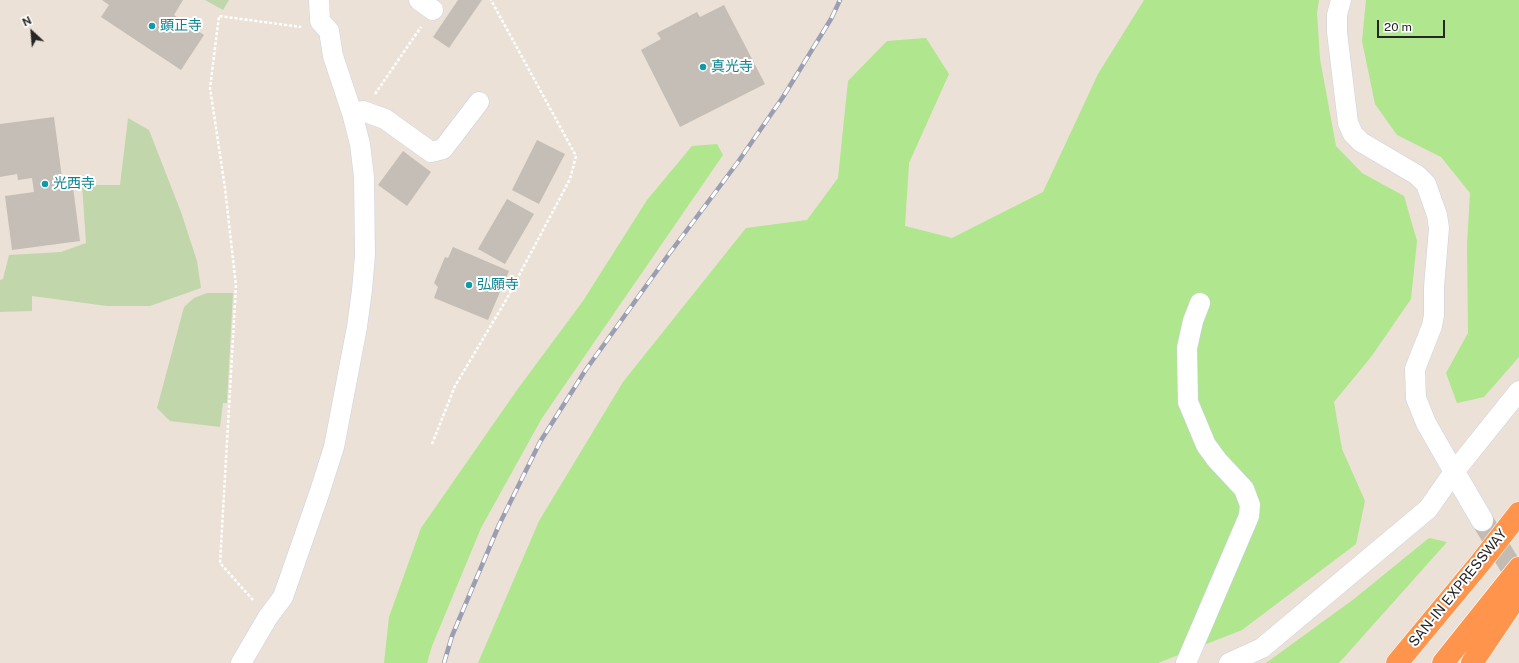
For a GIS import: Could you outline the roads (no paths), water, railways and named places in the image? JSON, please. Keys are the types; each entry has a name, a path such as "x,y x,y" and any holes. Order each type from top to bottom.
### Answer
{"highway":[{"name":"SAN-IN EXPRESSWAY","path":"1397,663 1480,563 1519,512"},
{"path":"1443,663 1519,568"},
{"path":"1472,663 1519,593"}],"street":[{"path":"241,663 268,617 283,597 320,494 334,447 357,327 365,255 364,177 357,112 332,56 329,31 320,21 319,0"},
{"path":"1341,0 1337,16 1337,32 1348,123 1353,134 1361,142 1418,175 1426,184 1437,215 1439,228 1434,287 1434,315 1432,326 1415,369 1416,398 1426,423 1482,520"},
{"path":"357,112 385,119 431,152 444,149 479,102"},
{"path":"1186,663 1250,516 1250,505 1244,489 1206,446 1188,402 1188,348 1193,321 1200,303"},
{"path":"1229,663 1262,648 1333,590 1428,508 1454,472 1519,391"}],"tunnel":[{"path":"1482,520 1519,580"}],"railway":[{"path":"444,663 452,636 499,525 540,442 585,371 669,254 738,162 783,97 831,19 840,0"}],"place":[{"name":"顕正寺","path":"152,26"},
{"name":"真光寺","path":"703,67"},
{"name":"光西寺","path":"45,184"},
{"name":"弘願寺","path":"469,285"}]}
